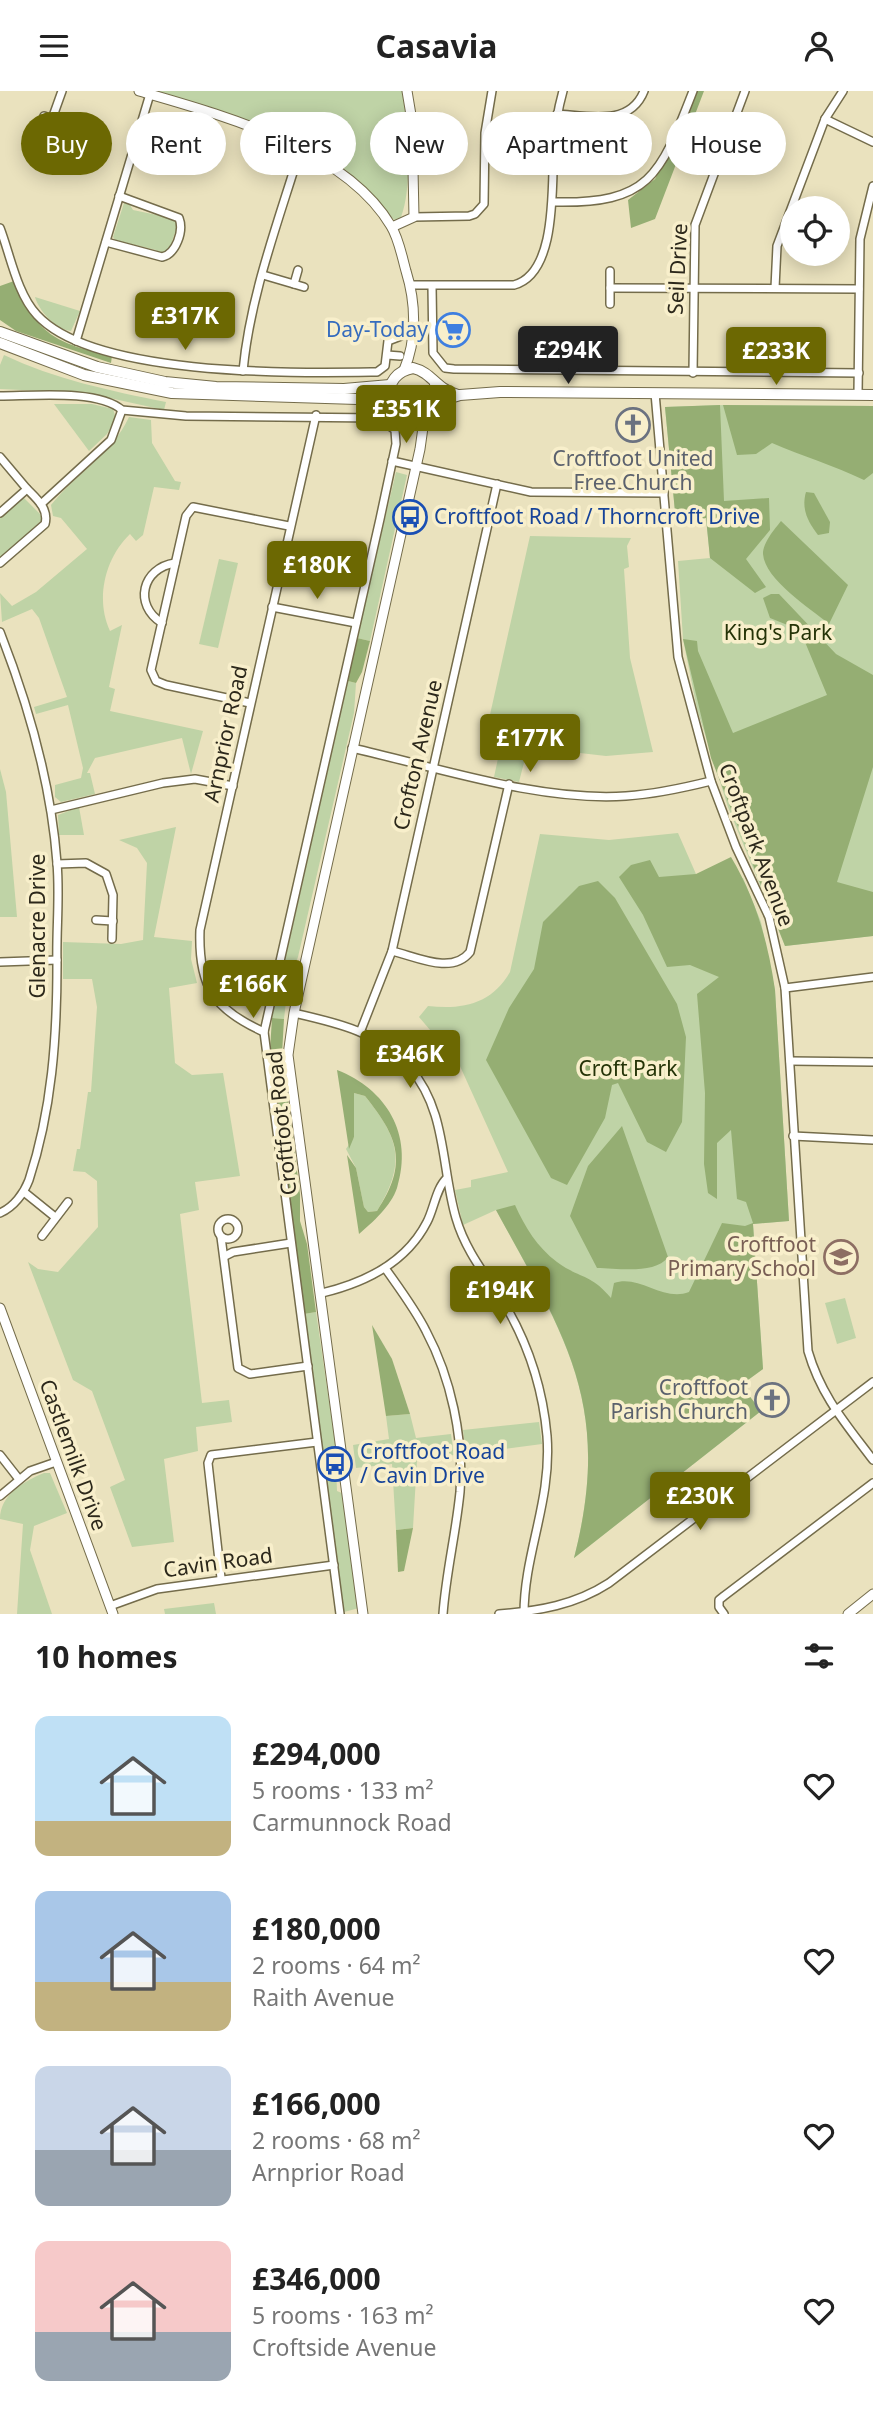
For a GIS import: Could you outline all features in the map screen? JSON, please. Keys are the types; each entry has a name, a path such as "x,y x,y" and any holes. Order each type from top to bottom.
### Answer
{"main road":[{"path":"0,333 97,367 165,382 216,387 344,389 390,384 404,370 421,370 435,385 460,395"},
{"path":"0,343 84,375 172,393 216,397 389,400"},
{"path":"390,384 389,400 394,408 412,416 425,413 433,403 435,385"},
{"path":"433,403 460,395 500,391 873,395"}],"street":[{"path":"51,112 62,91"},
{"path":"139,91 240,126"},
{"path":"407,91 412,121 414,217"},
{"path":"392,227 414,217 469,216 475,214 484,204 485,133 492,91"},
{"path":"558,112 563,91"},
{"path":"624,112 635,107 644,91"},
{"path":"554,202 613,199 639,188 657,167 693,91"},
{"name":"Seil Drive","path":"693,373 694,244 701,205 745,91"},
{"path":"775,288 777,246 825,119 843,91"},
{"path":"76,341 150,94"},
{"path":"825,119 873,142"},
{"path":"243,371 246,343 263,275 293,175"},
{"path":"346,175 392,227 410,285 412,351 421,370"},
{"path":"410,285 486,287 523,283 534,272 554,202 555,175"},
{"path":"858,394 860,239 873,186"},
{"path":"106,242 162,257 170,255 175,248 181,225 179,218 119,196"},
{"path":"0,228 35,314 53,330 76,341 180,366 243,371 376,372 386,366 388,341 401,336"},
{"path":"294,284 298,270"},
{"path":"610,271 610,305"},
{"path":"263,275 304,287"},
{"path":"432,286 433,353 446,367 501,372 859,373"},
{"path":"610,288 859,289"},
{"path":"404,370 412,351"},
{"path":"387,355 400,356"},
{"name":"Croftpark Avenue","path":"655,393 678,657 711,781 736,847 769,917 785,988 808,1351 817,1382 873,1460"},
{"path":"0,396 64,395 114,403 122,410 186,416 316,415"},
{"path":"41,504 111,440 122,410"},
{"name":"Croftfoot Road","path":"363,1614 288,1055 293,1013 416,466 425,413"},
{"name":"Croftfoot Road","path":"316,415 379,418 395,430 392,461 264,1032 340,1614"},
{"name":"Arnprior Road","path":"264,1032 241,1021 209,992 199,962 200,930 316,415"},
{"path":"412,416 422,429"},
{"path":"0,457 41,504 47,517 45,524 0,563"},
{"path":"392,461 497,484 556,493 664,493"},
{"name":"Crofton Avenue","path":"361,1030 392,951 497,484"},
{"path":"0,513 27,489"},
{"path":"250,703 156,681 151,670 186,516 193,507 289,526"},
{"path":"162,623 149,615 145,603 145,589 153,572 161,565 175,563"},
{"path":"272,607 356,624"},
{"name":"Glenacre Drive","path":"0,632 28,704 51,810 57,864 55,1045 48,1098 34,1165 24,1192 7,1210 0,1213"},
{"path":"352,748 559,794 625,796 711,781"},
{"path":"51,810 163,783 195,779 233,786"},
{"path":"392,951 452,965 465,959 470,952 509,784"},
{"path":"57,864 86,863 106,874 113,895 112,939"},
{"path":"96,920 113,921"},
{"path":"0,962 57,960"},
{"path":"785,988 873,977"},
{"path":"293,1013 361,1030 399,1055 424,1086 439,1125 457,1221 468,1249 517,1329 537,1378 543,1404 547,1473 539,1529 528,1569 524,1613"},
{"path":"790,1061 873,1062"},
{"path":"793,1136 873,1140"},
{"path":"322,1293 351,1286 385,1268 417,1238 447,1178"},
{"path":"24,1192 55,1217"},
{"path":"42,1236 68,1202"},
{"path":"221,1237 239,1368 250,1374 307,1366"},
{"path":"225,1256 233,1252 291,1243"},
{"path":"385,1268 427,1332 456,1419 460,1444 460,1491 446,1576 443,1614"},
{"name":"Castlemilk Drive","path":"0,1308 111,1610"},
{"path":"499,1614 524,1613 571,1602 609,1583 873,1382"},
{"path":"221,1578 208,1463 211,1455 317,1442"},
{"path":"0,1455 18,1478"},
{"path":"0,1496 18,1478 56,1461"},
{"path":"724,1614 719,1607 719,1601 724,1596 873,1483"},
{"name":"Cavin Road","path":"111,1610 157,1589 221,1578 334,1565"},
{"path":"848,1614 873,1594"}],"green space":[{"path":"155,91 402,91 405,112 370,112 370,175 408,175 401,217 395,220 389,216 352,175 356,175 356,112 240,112 240,120 226,116 226,112 216,112"},
{"path":"697,91 704,91 696,112 687,112"},
{"path":"666,156 666,175 672,175 655,219 631,228 628,200 655,179"},
{"path":"124,203 130,205 133,210 176,219 178,224 168,253 159,254 156,250 115,240 113,237"},
{"path":"14,281 31,314 51,334 62,341 112,356 111,363 16,331 0,320 0,286"},
{"path":"35,297 80,311 71,331 49,319"},
{"path":"4,355 63,378 166,402 164,410 87,393 0,389 0,365"},
{"path":"54,404 92,404 113,409 116,418 107,434 89,451"},
{"path":"720,405 724,501 769,498 770,530 746,559 766,587 755,593 710,558 706,518 676,522 665,407"},
{"path":"723,405 873,406 873,473 864,480 772,443 756,454 737,455"},
{"name":"King's Park","path":"873,406 873,936 785,946 728,807 697,709 683,639 678,561 710,558 706,518 676,522 665,407"},
{"path":"129,417 151,420 152,443 175,481 181,482 179,490 154,487 143,535 136,541 130,534 121,544 105,579 103,606 110,631 122,625 109,687 115,689 110,711 203,731 191,774 182,738 95,758 87,773 90,773 95,794 61,802 55,797 55,785 81,778 83,768 68,705 36,714 34,707 67,697 39,618 32,609 2,622 0,593 12,606 36,592 87,549 61,518 53,516 51,505 113,442"},
{"path":"396,472 407,475 370,641 357,638"},
{"path":"806,492 814,493 830,522 829,533 818,535 811,525 805,510"},
{"path":"23,497 40,514 42,520 0,559 0,516"},
{"path":"781,521 848,585 829,624 790,593 771,574 766,564 763,554 765,545"},
{"path":"530,536 631,538 627,546 629,567 624,569 630,658 653,752 606,756 528,747 519,782 494,777 502,740 485,737"},
{"path":"219,559 238,563 218,648 199,644"},
{"path":"779,594 836,654 873,675 873,767 837,882 873,892 873,936 785,946 711,758 683,639 697,641 698,651 733,733 827,695 800,630 770,618 763,598"},
{"path":"357,638 370,641 362,672 356,683 348,681"},
{"path":"348,681 356,683 354,713 298,957 288,984 284,1019 272,1018"},
{"path":"0,769 6,792 17,917 0,917"},
{"path":"79,807 84,835 59,835 58,815"},
{"path":"176,827 154,937 192,941 191,959 197,983 169,988 175,1063 192,1075 223,1073 240,1176 195,1182 199,1210 180,1214 202,1403 229,1400 232,1422 196,1427 198,1451 164,1459 174,1542 132,1547 110,1487 125,1480 92,1391 73,1380 28,1262 38,1269 58,1272 98,1227 97,1181 85,1172 73,1171 77,1149 80,1149 88,1092 91,1092 97,1007 92,979 63,979 63,942 121,944 143,940 147,863 137,848 119,840"},
{"name":"Croft Park","path":"678,833 696,874 743,878 761,922 775,990 789,1221 753,1224 763,1369 741,1385 761,1411 574,1558 585,1505 588,1458 585,1415 576,1375 543,1297 496,1210 463,1225 455,1190 471,1187 471,1180 508,1172 459,1064 419,1017 428,1006 453,1007 485,998 503,983 510,972 540,834 609,840"},
{"path":"731,857 760,921 775,990 789,1221 753,1224 763,1369 741,1385 761,1411 574,1558 585,1505 588,1457 585,1415 576,1375 562,1336 496,1210 515,1205 543,1250 565,1267 597,1284 611,1298 614,1283 623,1281 670,1294 689,1292 722,1223 745,1226 753,1223 746,1202 737,1199 731,1130 717,1143 717,1199 708,1193 704,1164 705,1093 697,994 719,977 690,965 667,967 643,915 619,877 631,865 650,860 659,877 696,874"},
{"path":"598,881 615,898 677,1004 686,1037 682,1122 666,1152 647,1142 618,1083 612,1085 605,1118 567,1185 551,1178 486,1060 509,1008 534,969 543,922 579,886"},
{"path":"272,1018 284,1019 282,1054 300,1194 300,1221 307,1244 316,1312 304,1314 270,1050"},
{"path":"337,1070 354,1078 382,1101 392,1116 402,1149 401,1168 394,1195 381,1213 359,1234 347,1155 356,1168 364,1207 368,1212 377,1211 387,1194 396,1164 395,1151 392,1138 376,1111 365,1096 354,1093 354,1137 349,1149"},
{"path":"354,1093 365,1096 377,1111 392,1138 395,1151 393,1178 377,1211 368,1212 364,1207 356,1168 346,1149 354,1137"},
{"path":"622,1126 668,1257 662,1263 645,1268 597,1268 570,1216 588,1166"},
{"path":"845,1298 856,1338 837,1344 825,1303"},
{"path":"316,1312 335,1442 337,1491 344,1494 359,1608 344,1612 304,1314"},
{"path":"372,1325 392,1359 410,1414 386,1416"},
{"path":"410,1414 416,1438 451,1434 454,1455 417,1460 413,1528 396,1530 392,1464 356,1468 353,1445 389,1439 386,1416"},
{"path":"539,1422 542,1444 466,1454 463,1430"},
{"path":"44,1473 50,1473 67,1513 34,1526 30,1550 52,1614 17,1614 23,1524 0,1519 1,1510 14,1490"},
{"path":"413,1528 404,1571 398,1572 396,1530"},
{"path":"214,1603 216,1614 165,1614 164,1609"}],"place":[{"name":"Day-Today","path":"453,330"},
{"name":"Croftfoot United Free Church","path":"633,425"},
{"name":"Croftfoot Road / Thorncroft Drive","path":"410,517"},
{"name":"Croftfoot Primary School","path":"841,1257"},
{"name":"Croftfoot Parish Church","path":"772,1400"},
{"name":"Croftfoot Road / Cavin Drive","path":"335,1464"}]}
